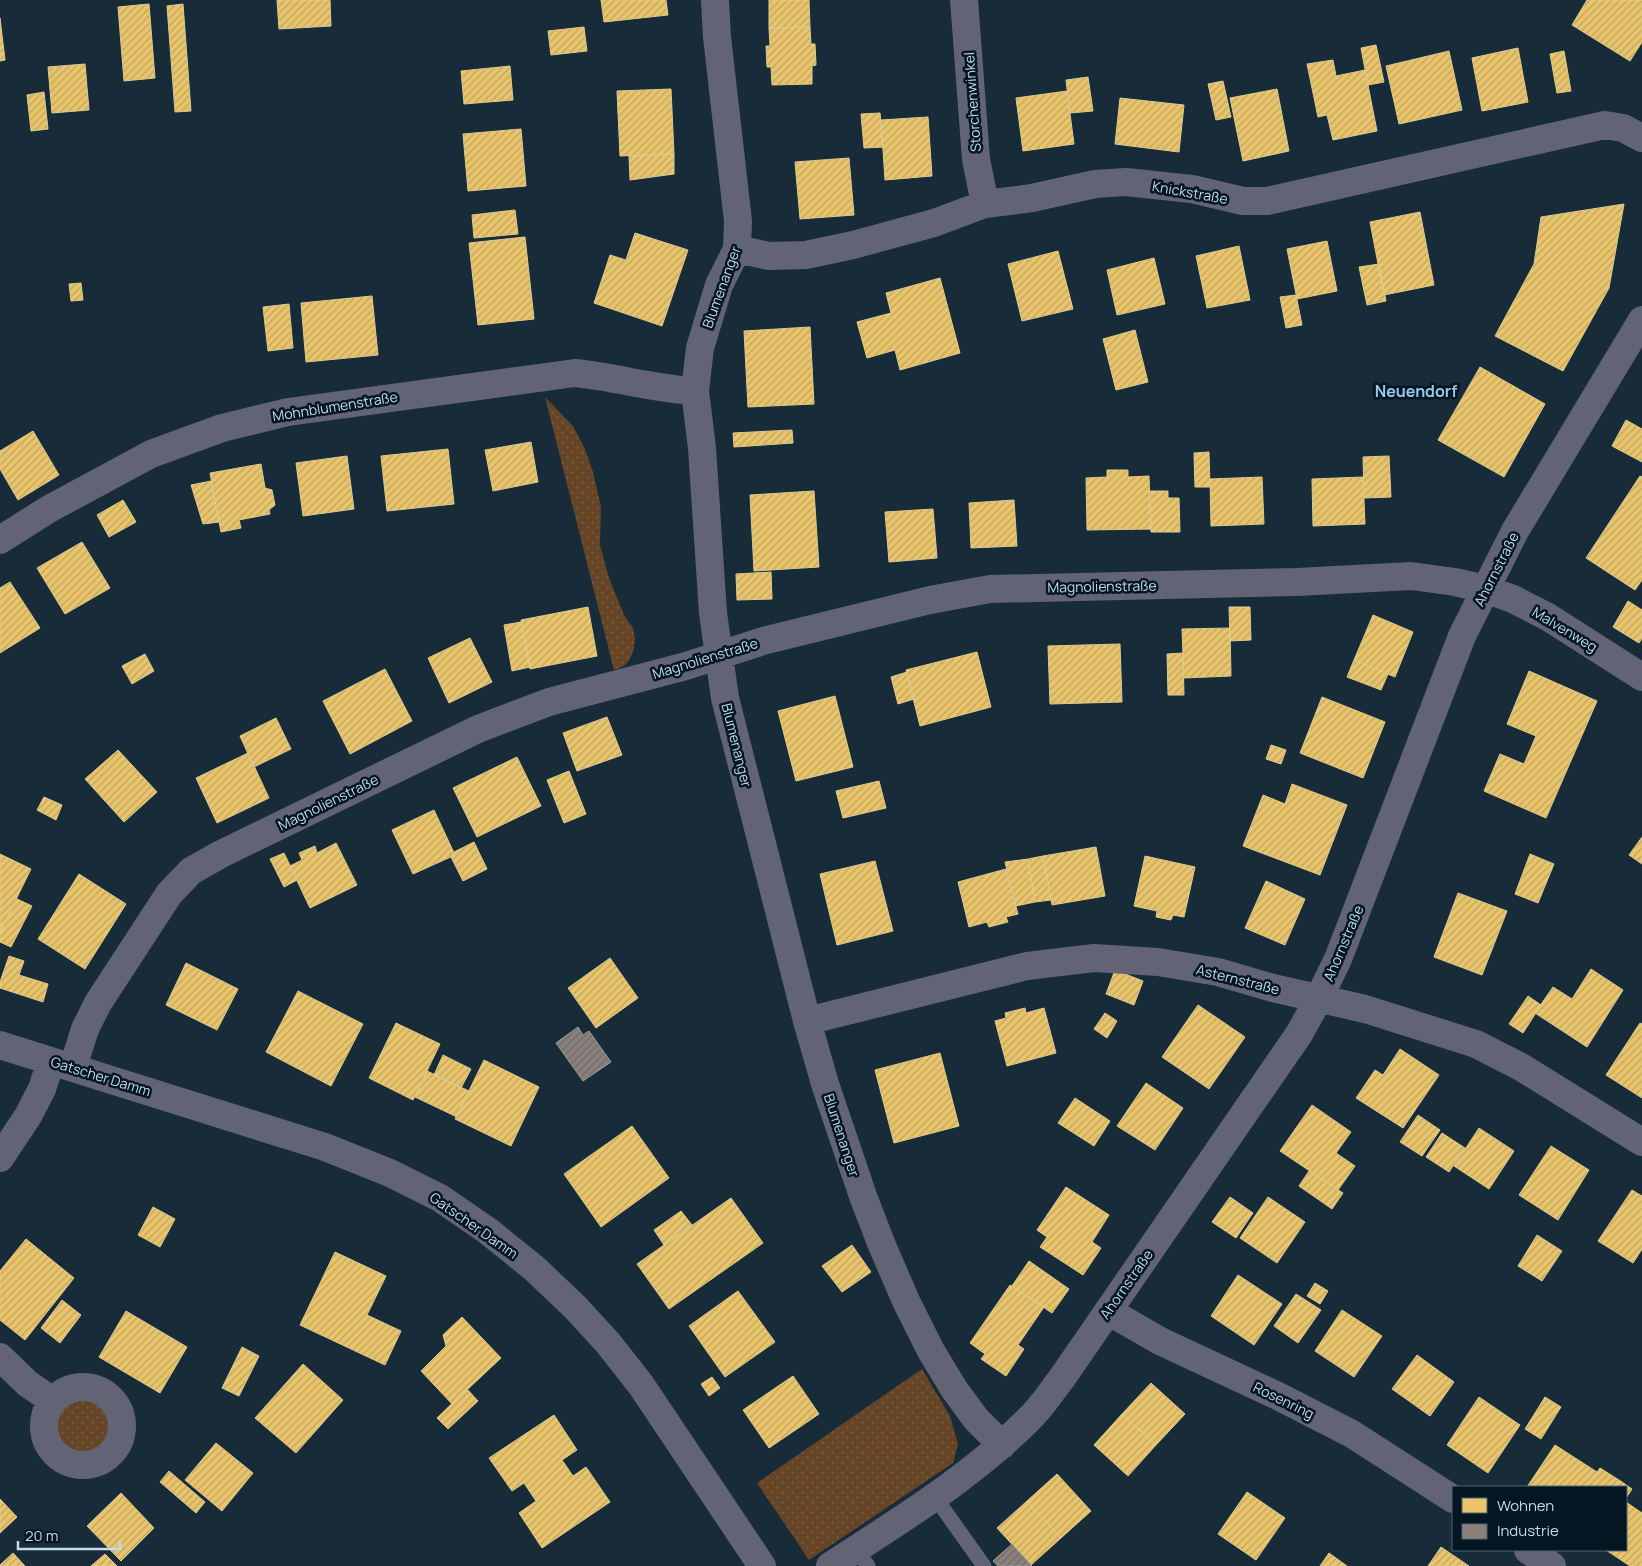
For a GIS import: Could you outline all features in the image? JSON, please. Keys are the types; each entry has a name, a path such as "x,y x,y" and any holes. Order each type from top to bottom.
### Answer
{"street":[{"name":"Blumenanger","path":"715,0 717,38 738,221 737,249 719,285 700,348 696,391 702,448 713,613 725,698 807,1021 825,1084 863,1196 906,1301 931,1351 954,1389 976,1419 1002,1445"},
{"name":"Storchenwinkel","path":"964,0 976,159 985,204"},
{"name":"Knickstraße","path":"737,249 769,256 806,254 853,245 925,226 985,204 1032,198 1095,184 1126,182 1192,189 1243,202 1266,200 1605,126 1623,128 1642,138"},
{"name":"Ahornstraße","path":"830,1566 862,1557 1002,1445 1030,1418 1062,1378 1299,1034 1338,959 1462,636 1515,531 1642,320"},
{"name":"Mohnblumenstraße","path":"0,540 49,509 151,454 222,428 288,412 575,373 604,375 669,390 696,391"},
{"name":"Magnolienstraße","path":"0,1158 28,1116 42,1090 85,1029 98,1003 169,894 191,870 478,729 549,702 686,666 762,641 930,600 990,589 1297,582 1411,576 1455,582 1485,589"},
{"name":"Malvenweg","path":"1485,589 1513,599 1548,617 1642,677"},
{"name":"Asternstraße","path":"807,1021 1027,966 1094,958 1158,962 1218,972 1273,988 1365,1009 1476,1044 1521,1067 1642,1142"},
{"name":"Gatscher Damm","path":"0,1045 325,1147 390,1173 440,1198 488,1231 535,1269 575,1307 608,1343 641,1385 762,1566"},
{"name":"Rosenring","path":"1108,1311 1160,1341 1278,1396 1352,1434 1452,1498"},
{"path":"0,1357 28,1384 53,1401"},
{"path":"1530,1551 1552,1566"}],"lane":[{"path":"935,1497 984,1566"}],"shaded area":[{"path":"545,397 573,426 584,447 593,472 601,507 600,545 609,578 624,615 633,628 635,639 630,659 624,666 614,670"},
{"path":"922,1369 950,1416 958,1444 953,1463 809,1560 757,1483"},
{"path":"78,1400 88,1400 102,1407 109,1421 109,1431 102,1445 88,1452 78,1452 68,1448 61,1441 57,1431 57,1421 61,1411 68,1404"}],"building: Wohnen":[{"path":"277,0 330,0 331,26 279,29"},
{"path":"601,0 666,0 668,15 604,22"},
{"path":"769,0 809,0 810,27 769,28"},
{"path":"1587,0 1642,0 1642,42 1630,61 1572,25"},
{"path":"149,4 155,78 124,81 118,7"},
{"path":"183,4 191,111 175,112 167,6"},
{"path":"0,18 5,60 0,61"},
{"path":"584,27 587,51 551,55 548,31"},
{"path":"810,27 811,44 815,44 816,65 812,66 812,84 772,85 771,67 767,67 766,46 770,46 769,28"},
{"path":"1376,45 1384,82 1368,85 1361,48"},
{"path":"1518,48 1528,102 1482,111 1472,58"},
{"path":"1449,51 1462,110 1399,124 1386,66"},
{"path":"1564,51 1571,91 1557,93 1550,54"},
{"path":"1333,60 1336,76 1365,70 1377,131 1333,140 1327,115 1318,117 1307,64"},
{"path":"85,64 89,110 52,113 48,67"},
{"path":"510,66 513,100 464,104 461,71"},
{"path":"1088,77 1093,111 1070,113 1066,80"},
{"path":"1223,81 1231,117 1216,120 1208,84"},
{"path":"671,89 674,154 620,156 617,91"},
{"path":"1277,89 1289,151 1243,161 1230,98"},
{"path":"1067,91 1074,144 1023,151 1016,98"},
{"path":"44,92 48,129 31,131 27,95"},
{"path":"1120,98 1184,105 1179,152 1115,144"},
{"path":"880,113 883,147 864,148 861,114"},
{"path":"928,117 932,176 885,180 881,120"},
{"path":"521,129 526,186 468,191 463,134"},
{"path":"674,154 674,174 630,180 629,156"},
{"path":"849,158 854,215 800,219 795,162"},
{"path":"1624,204 1609,288 1563,371 1495,336 1534,264 1541,217"},
{"path":"515,210 518,234 474,238 472,215"},
{"path":"1420,212 1434,285 1384,295 1370,222"},
{"path":"635,233 688,250 662,326 594,303 610,255 626,260"},
{"path":"525,237 534,319 478,325 469,243"},
{"path":"1327,241 1337,291 1297,299 1287,249"},
{"path":"1239,246 1250,300 1207,308 1196,256"},
{"path":"1058,251 1073,309 1022,321 1008,264"},
{"path":"1154,258 1165,304 1117,315 1107,270"},
{"path":"1379,264 1386,301 1367,305 1359,267"},
{"path":"940,278 960,353 900,370 895,350 867,358 857,322 891,313 886,293"},
{"path":"81,283 83,300 71,301 69,284"},
{"path":"1296,295 1302,325 1286,328 1280,297"},
{"path":"372,296 378,355 306,362 301,303"},
{"path":"289,304 293,348 268,351 263,307"},
{"path":"810,327 814,404 748,407 744,331"},
{"path":"1135,330 1148,382 1116,390 1103,339"},
{"path":"1480,367 1545,404 1504,477 1438,440"},
{"path":"1626,420 1642,429 1642,462 1612,446"},
{"path":"792,430 793,443 734,447 733,433"},
{"path":"33,431 59,475 18,500 0,469 0,451"},
{"path":"531,442 538,482 493,491 485,450"},
{"path":"448,449 454,504 387,511 381,456"},
{"path":"1209,452 1210,487 1195,487 1194,453"},
{"path":"347,456 354,509 303,516 296,463"},
{"path":"1389,456 1391,497 1364,498 1363,457"},
{"path":"261,464 265,488 272,490 275,505 269,510 270,514 239,520 241,528 221,532 210,473"},
{"path":"1107,470 1128,470 1128,477 1149,476 1151,529 1087,530 1086,478 1107,477"},
{"path":"1640,476 1642,477 1642,580 1635,590 1586,558"},
{"path":"1262,477 1264,524 1211,526 1210,479"},
{"path":"1363,477 1365,524 1313,526 1312,479"},
{"path":"211,481 219,522 203,524 191,485"},
{"path":"814,491 819,567 754,571 750,495"},
{"path":"1150,491 1168,491 1168,498 1179,498 1180,532 1151,532"},
{"path":"123,500 136,522 109,537 97,515"},
{"path":"1014,500 1017,546 971,548 969,503"},
{"path":"933,509 937,558 889,562 885,512"},
{"path":"82,542 110,588 65,614 37,568"},
{"path":"771,572 772,599 737,600 736,574"},
{"path":"10,582 40,628 0,653 0,588"},
{"path":"1628,601 1642,610 1642,638 1639,643 1613,627"},
{"path":"588,607 597,656 530,669 521,620"},
{"path":"1229,607 1250,607 1251,640 1230,641"},
{"path":"1373,615 1413,632 1395,677 1354,660"},
{"path":"521,622 530,667 512,671 504,625"},
{"path":"1230,628 1231,676 1184,678 1182,629"},
{"path":"470,638 492,682 449,703 428,658"},
{"path":"1120,644 1122,702 1050,704 1048,646"},
{"path":"977,652 991,707 920,726 906,670"},
{"path":"1183,653 1184,695 1168,695 1167,654"},
{"path":"145,654 154,671 132,684 122,666"},
{"path":"1354,660 1388,674 1381,690 1347,677"},
{"path":"385,669 412,721 350,754 323,701"},
{"path":"1529,671 1597,701 1546,818 1484,791 1500,754 1524,764 1536,736 1507,724"},
{"path":"907,672 914,699 898,704 891,677"},
{"path":"835,696 853,767 796,781 778,711"},
{"path":"1322,697 1385,722 1363,778 1300,753"},
{"path":"607,717 622,755 577,771 563,733"},
{"path":"276,718 291,749 254,767 240,736"},
{"path":"1271,745 1286,750 1281,764 1266,759"},
{"path":"118,750 157,792 124,822 85,779"},
{"path":"248,753 269,798 217,823 196,778"},
{"path":"517,757 541,806 477,837 453,788"},
{"path":"569,771 586,814 564,823 547,780"},
{"path":"879,781 886,808 843,818 836,791"},
{"path":"1292,784 1347,805 1320,875 1243,846 1263,795 1285,804"},
{"path":"44,797 62,805 56,820 37,810"},
{"path":"434,810 455,855 413,874 392,830"},
{"path":"1642,837 1642,864 1629,855"},
{"path":"474,842 487,869 463,881 451,857 455,855 454,852"},
{"path":"336,843 357,885 310,908 290,866 302,860 299,853 315,846 317,853"},
{"path":"1096,847 1105,896 1052,905 1043,856"},
{"path":"284,853 297,880 284,887 270,859"},
{"path":"0,854 31,869 0,932"},
{"path":"1530,854 1554,864 1538,903 1515,894"},
{"path":"1043,856 1051,900 1035,902 1028,859"},
{"path":"1145,856 1195,867 1184,917 1173,915 1171,920 1156,917 1157,911 1134,906"},
{"path":"1028,859 1035,902 1016,906 1005,862"},
{"path":"875,861 893,931 837,945 820,874"},
{"path":"1006,869 1018,914 1006,917 1008,922 989,927 987,922 969,927 958,882"},
{"path":"79,874 126,904 85,969 38,939"},
{"path":"1266,881 1305,899 1285,945 1245,928"},
{"path":"1458,893 1507,911 1482,975 1434,957"},
{"path":"17,899 32,906 11,947 0,942 0,932"},
{"path":"9,956 24,961 19,975 48,984 43,1002 0,988 0,982"},
{"path":"610,958 638,998 596,1028 568,988"},
{"path":"186,963 238,989 217,1030 166,1005"},
{"path":"1591,969 1623,990 1587,1047 1535,1013 1553,987 1572,999"},
{"path":"1115,970 1143,981 1134,1005 1106,994"},
{"path":"298,991 363,1024 331,1086 266,1052"},
{"path":"1528,996 1541,1005 1523,1033 1509,1024"},
{"path":"1198,1005 1245,1037 1209,1089 1162,1057"},
{"path":"1025,1008 1026,1013 1044,1008 1056,1053 1007,1066 995,1021 1006,1018 1005,1013"},
{"path":"1105,1013 1117,1021 1107,1038 1094,1029"},
{"path":"396,1023 440,1044 413,1100 369,1078"},
{"path":"1640,1023 1642,1024 1642,1098 1606,1075"},
{"path":"1400,1049 1439,1075 1403,1128 1356,1098 1375,1070 1383,1075"},
{"path":"940,1053 959,1126 894,1143 875,1070"},
{"path":"443,1055 471,1069 461,1088 434,1075"},
{"path":"484,1060 539,1087 511,1146 455,1119"},
{"path":"427,1071 469,1091 457,1117 415,1097"},
{"path":"1146,1083 1183,1108 1155,1150 1117,1126"},
{"path":"1075,1098 1110,1121 1094,1146 1058,1123"},
{"path":"1312,1105 1351,1132 1336,1153 1355,1166 1338,1190 1280,1151"},
{"path":"1418,1115 1440,1130 1422,1156 1400,1142"},
{"path":"632,1126 669,1178 601,1227 564,1174"},
{"path":"1479,1128 1514,1151 1489,1189 1454,1166"},
{"path":"1442,1133 1465,1148 1449,1172 1426,1157"},
{"path":"1551,1146 1589,1170 1558,1220 1519,1195"},
{"path":"1309,1171 1343,1193 1332,1209 1299,1186"},
{"path":"1066,1187 1109,1215 1092,1242 1101,1248 1083,1275 1040,1247 1047,1237 1037,1230"},
{"path":"1632,1190 1642,1196 1642,1249 1633,1263 1598,1241"},
{"path":"1230,1197 1253,1213 1236,1238 1212,1222"},
{"path":"1268,1197 1305,1222 1277,1263 1240,1238"},
{"path":"731,1198 763,1243 669,1309 637,1264"},
{"path":"153,1207 175,1219 160,1247 138,1235"},
{"path":"681,1211 692,1225 664,1245 654,1230"},
{"path":"1537,1235 1562,1251 1542,1281 1518,1266"},
{"path":"26,1239 74,1278 25,1340 0,1320 0,1271"},
{"path":"852,1245 871,1272 842,1292 822,1266"},
{"path":"335,1252 386,1276 367,1315 401,1331 385,1365 300,1325"},
{"path":"1029,1261 1069,1289 1052,1313 1012,1286"},
{"path":"1238,1275 1282,1304 1254,1345 1211,1316"},
{"path":"1315,1283 1328,1291 1320,1304 1307,1296"},
{"path":"1010,1285 1044,1307 1018,1345 1024,1349 1006,1376 981,1359 985,1354 970,1343"},
{"path":"738,1291 775,1342 725,1377 689,1326"},
{"path":"1296,1294 1321,1310 1298,1343 1274,1326"},
{"path":"62,1300 81,1315 60,1343 41,1328"},
{"path":"1342,1310 1382,1336 1354,1377 1315,1351"},
{"path":"126,1311 187,1347 160,1393 99,1357"},
{"path":"462,1317 501,1358 452,1404 421,1371 446,1346 443,1335"},
{"path":"242,1347 259,1356 239,1396 222,1388"},
{"path":"1417,1355 1454,1382 1430,1416 1392,1389"},
{"path":"303,1364 343,1400 296,1453 255,1418"},
{"path":"793,1376 819,1414 769,1448 743,1410"},
{"path":"712,1377 720,1388 709,1396 701,1384"},
{"path":"1151,1383 1185,1414 1156,1445 1122,1414"},
{"path":"467,1389 478,1401 448,1429 437,1418"},
{"path":"1479,1397 1520,1425 1488,1473 1447,1445"},
{"path":"1545,1397 1561,1407 1541,1439 1525,1429"},
{"path":"1122,1414 1156,1445 1128,1476 1094,1445"},
{"path":"554,1415 577,1450 562,1460 573,1476 586,1467 610,1502 542,1548 519,1513 536,1501 524,1483 512,1491 489,1458"},
{"path":"216,1443 253,1473 222,1511 185,1480"},
{"path":"1555,1445 1597,1472 1588,1486 1528,1486"},
{"path":"1600,1468 1619,1480 1615,1486 1588,1486"},
{"path":"169,1471 205,1502 196,1513 160,1482"},
{"path":"1057,1474 1091,1511 1061,1538 1027,1501"},
{"path":"1619,1480 1632,1489 1627,1496 1627,1486 1615,1486"},
{"path":"1247,1492 1285,1518 1256,1560 1218,1534"},
{"path":"121,1493 154,1528 121,1561 87,1526"},
{"path":"0,1499 17,1517 0,1533"},
{"path":"1027,1501 1061,1538 1031,1565 997,1528"},
{"path":"1627,1503 1642,1513 1642,1566 1630,1566 1608,1551 1627,1551"},
{"path":"1441,1547 1469,1566 1428,1566"},
{"path":"13,1553 25,1566 0,1566 0,1565"},
{"path":"1329,1553 1347,1566 1320,1566"},
{"path":"105,1554 117,1566 91,1566"}],"building: Industrie":[{"path":"578,1027 583,1035 589,1031 611,1062 583,1081 556,1043"},
{"path":"1012,1544 1032,1566 998,1566 993,1561"}],"district":[{"name":"Neuendorf","path":"1416,391"}]}
